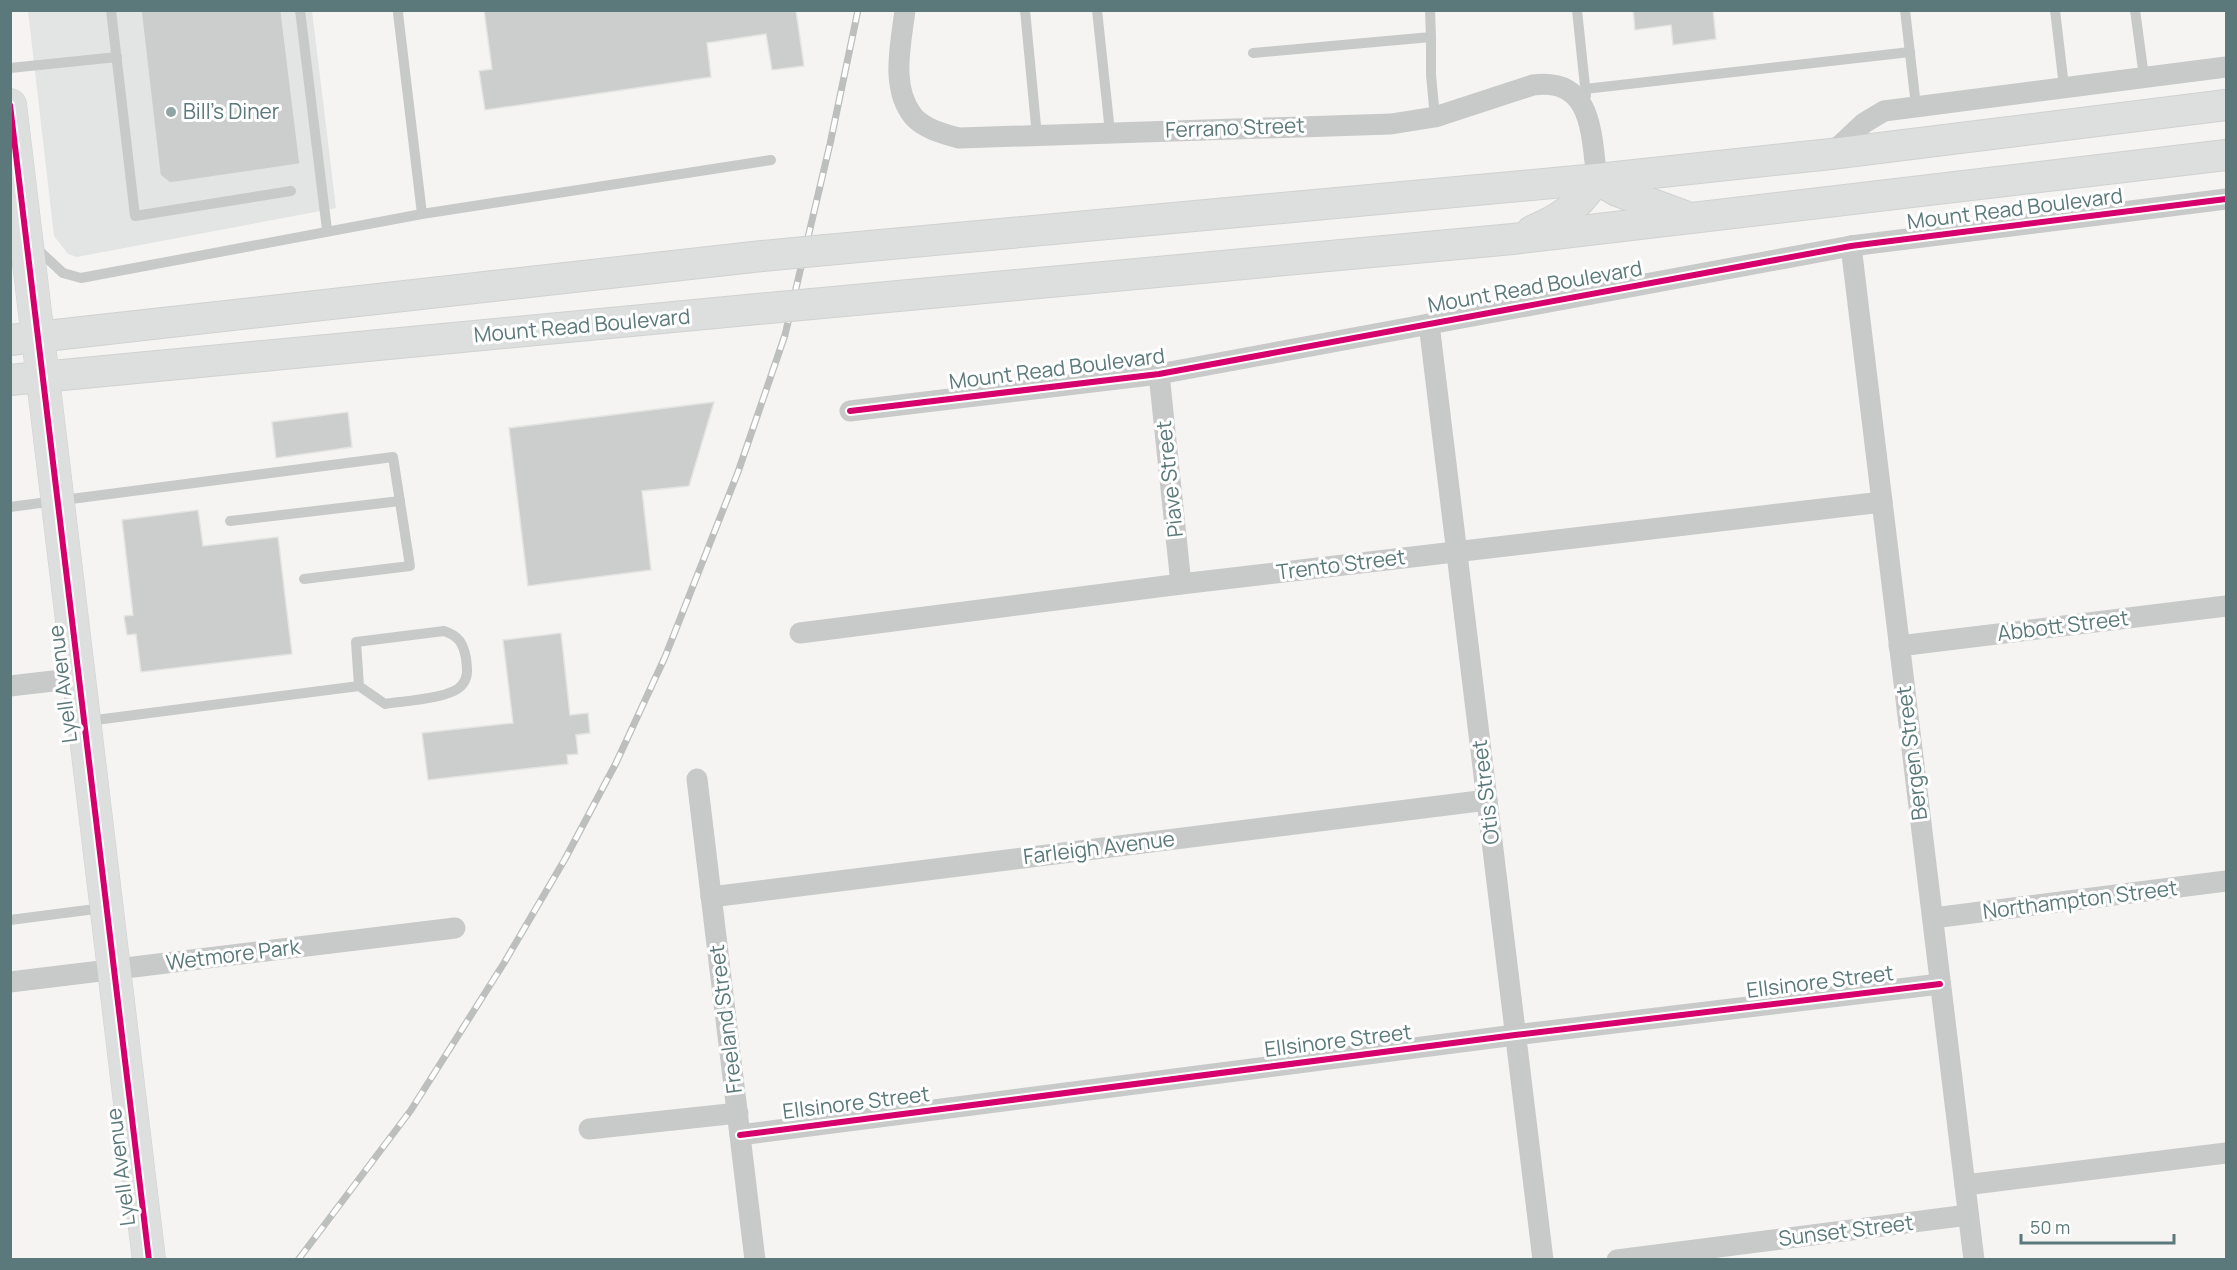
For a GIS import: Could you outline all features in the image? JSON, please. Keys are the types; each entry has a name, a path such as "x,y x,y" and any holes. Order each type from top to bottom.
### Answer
{"main road":[{"name":"Lyell Avenue","path":"10,105 27,238 24,338 43,377 149,1260"},
{"path":"24,338 762,256 1597,179 1831,154 2226,105"},
{"name":"Mount Read Boulevard","path":"10,380 1513,239 2226,155"},
{"path":"1597,179 1617,191 1691,218"},
{"path":"1513,239 1554,221 1576,206 1597,179"}],"street":[{"name":"Ferrano Street","path":"905,10 899,59 900,91 914,117 934,131 960,138 1390,124 1435,117 1533,85 1546,84 1563,87 1579,98 1588,114"},
{"path":"1831,154 1873,116 1884,111 2226,67"},
{"path":"1588,114 1597,179"},
{"name":"Mount Read Boulevard","path":"850,411 1159,374 1851,246 2226,199"},
{"name":"Bergen Street","path":"1851,246 1974,1260"},
{"name":"Otis Street","path":"1429,324 1543,1260"},
{"name":"Piave Street","path":"1159,374 1181,584"},
{"name":"Trento Street","path":"800,633 1181,584 1882,502"},
{"name":"Abbott Street","path":"1899,646 2226,606"},
{"path":"10,686 79,678"},
{"name":"Freeland Street","path":"697,779 755,1260"},
{"name":"Farleigh Avenue","path":"711,897 1487,800"},
{"name":"Northampton Street","path":"1933,918 2226,881"},
{"name":"Wetmore Park","path":"10,982 455,928"},
{"name":"Ellsinore Street","path":"740,1135 1515,1035 1940,984"},
{"path":"589,1129 738,1113"},
{"path":"1965,1185 2226,1153"},
{"name":"Sunset Street","path":"1617,1260 1968,1215"}],"lane":[{"path":"111,10 135,216 291,190"},
{"path":"300,10 327,230"},
{"path":"399,10 422,214"},
{"path":"1024,10 1037,136"},
{"path":"1097,10 1110,132"},
{"path":"1430,10 1431,75 1435,117"},
{"path":"1577,10 1588,114"},
{"path":"1905,10 1916,106"},
{"path":"2055,10 2064,87"},
{"path":"2134,10 2144,77"},
{"path":"1253,53 1431,37"},
{"path":"1585,89 1910,52"},
{"path":"10,68 117,57"},
{"path":"27,238 48,261 63,273 81,278 327,230 771,160"},
{"path":"10,507 393,457 410,566 304,579"},
{"path":"230,521 400,501"},
{"path":"84,721 359,686 385,704 451,693 462,685 468,672 464,646 455,635 444,631 356,642 359,686"},
{"path":"10,920 106,908"}],"shaded area":[{"path":"28,11 312,11 336,208 77,257 68,254 54,236"}],"building":[{"path":"141,10 281,10 300,164 170,183 160,175"},
{"path":"484,10 796,10 804,66 772,70 766,34 707,43 711,77 485,110 479,71 492,69"},
{"path":"1633,10 1713,10 1716,39 1673,45 1671,25 1635,30"},
{"path":"714,402 689,486 642,491 651,570 528,586 509,428"},
{"path":"348,412 352,447 276,458 272,422"},
{"path":"198,510 203,546 278,537 292,654 141,672 136,634 127,635 124,616 133,615 122,520"},
{"path":"561,633 570,715 588,713 590,733 576,735 578,754 567,755 568,764 428,780 422,733 513,723 503,640"}],"railway":[{"path":"298,1260 411,1110 504,963 565,859 616,763 665,657 738,472 785,335 830,144 858,10"}],"cycle path":[{"path":"10,105 149,1260"},
{"path":"850,411 1159,374 1851,246 2226,199"},
{"path":"740,1135 1515,1035 1940,984"}],"place":[{"name":"Bill's Diner","path":"171,112"}]}
